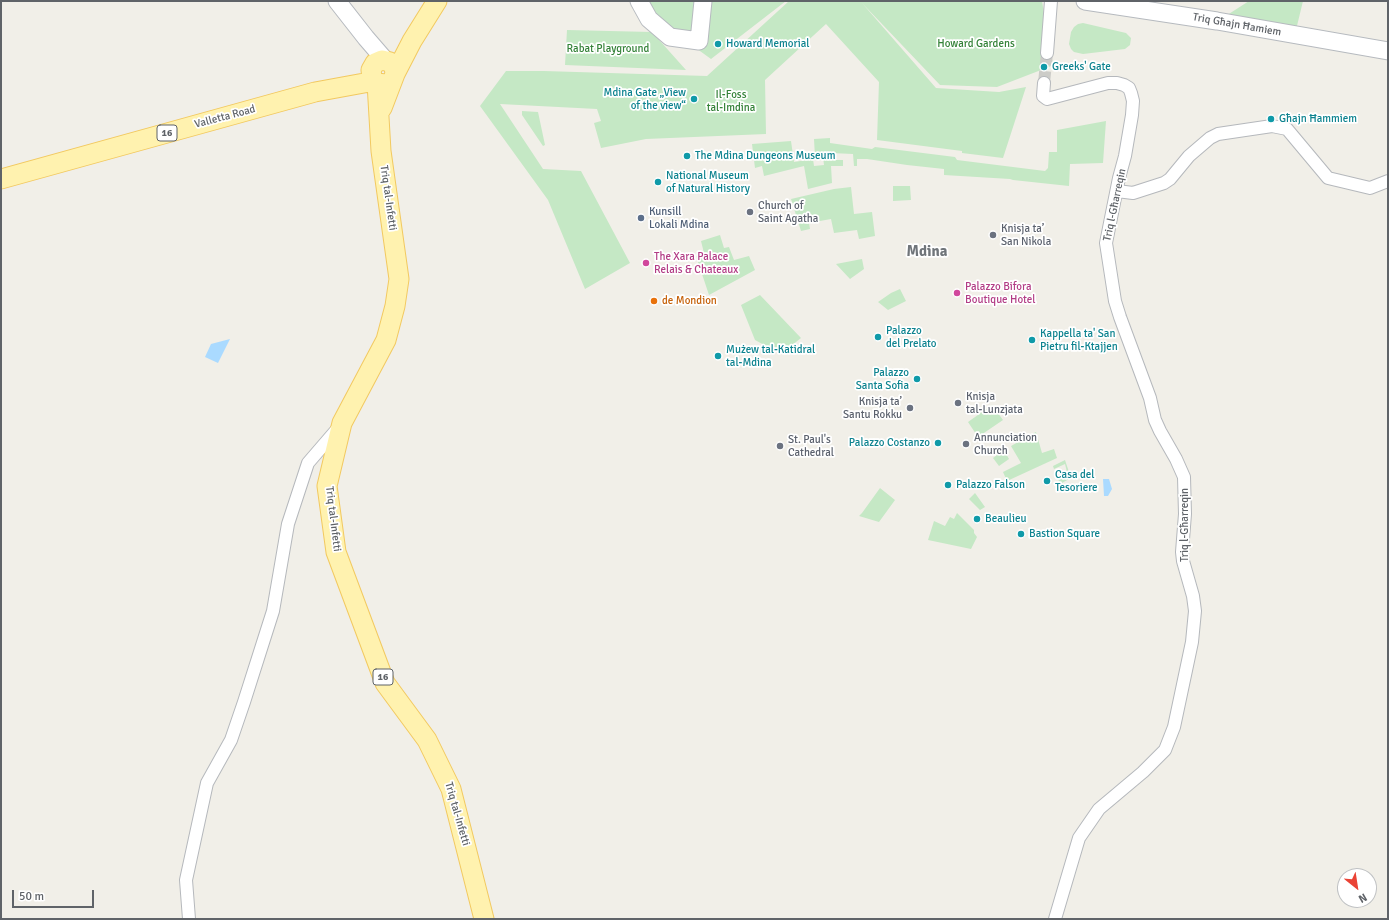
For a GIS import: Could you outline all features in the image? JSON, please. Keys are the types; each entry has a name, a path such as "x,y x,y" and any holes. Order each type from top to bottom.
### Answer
{"main road":[{"path":"382,71 398,47 412,41 437,1"},
{"name":"Valletta Road","path":"1,179 333,88 382,71"},
{"name":"Triq tal-Infetti","path":"382,71 379,116 381,151 399,279 395,306 386,340 342,423 327,486 336,552 385,683 427,740 452,789 484,919"}],"street":[{"path":"337,1 366,38 382,71"},
{"path":"639,1 649,19 670,37 699,41 703,1"},
{"path":"1047,53 1052,1"},
{"name":"Triq Għajn Ħamiem","path":"1085,1 1217,21 1388,51"},
{"name":"Triq l-Għarreqin","path":"1044,83 1043,96 1047,99 1108,83 1117,83 1129,88 1133,101 1124,165 1119,178 1106,243 1115,301 1150,398 1155,420 1160,432 1181,468 1184,477 1185,514 1182,552 1194,603 1192,642 1174,727 1165,750 1143,772 1099,809 1078,838 1055,919"},
{"path":"1117,191 1133,193 1164,183 1170,179 1189,156 1210,138 1218,134 1272,126 1287,128 1328,178 1370,188 1388,181"},
{"path":"189,919 186,880 206,783 230,740 244,702 273,611 288,524 308,463 342,423"}],"green space":[{"path":"644,1 786,1 711,59 653,17"},
{"name":"Il-Foss tal-Imdina","path":"789,1 1042,1 1044,13 1044,53 1050,54 1054,65 997,87 940,85 862,3 936,88 999,92 1026,87 1003,158 877,140 879,82 826,24 765,80 766,134 646,139 601,148 594,123 601,121 597,109 500,104 543,169 581,171 630,263 585,289 548,200 480,106 506,71 707,76"},
{"path":"1249,1 1303,1 1296,30 1221,19"},
{"path":"1083,23 1126,33 1131,38 1130,45 1125,49 1083,54 1074,52 1069,44 1071,32 1078,24"},
{"name":"Rabat Playground","path":"567,30 652,32 686,70 565,65"},
{"path":"522,111 538,112 545,145 543,146 522,115"},
{"path":"1106,121 1103,163 1070,164 1069,186 1010,179 944,175 944,169 867,159 857,159 857,166 854,166 853,154 831,153 831,160 843,160 843,166 831,166 832,183 808,189 804,166 764,176 762,166 755,168 752,144 791,141 794,162 813,159 814,166 824,165 823,157 815,157 814,139 830,138 830,143 872,149 875,147 955,157 957,160 1045,171 1048,168 1049,152 1057,152 1057,130"},
{"path":"893,186 910,186 911,200 893,201"},
{"path":"851,187 854,214 872,212 875,236 859,239 857,230 834,233 831,219 809,223 810,229 801,231 791,199 834,189"},
{"path":"720,235 724,248 729,247 734,260 749,256 755,270 709,295 696,256 704,253 701,241"},
{"path":"862,259 864,269 850,279 836,264"},
{"path":"900,289 906,301 888,310 878,302 891,293"},
{"path":"760,295 801,338 781,354 755,340 741,305"},
{"path":"992,405 1003,420 978,437 968,422"},
{"path":"1036,432 1042,453 1054,449 1057,458 1007,481 1003,472 1021,463 1011,446"},
{"path":"1004,450 1009,459 999,466 993,458"},
{"path":"1065,460 1071,478 1060,484 1057,476 1067,472 1065,464 1054,469 1053,466"},
{"path":"880,488 895,500 879,522 859,516 862,513"},
{"path":"975,493 985,507 980,510 969,499"},
{"path":"957,513 974,530 977,537 971,549 928,540 934,521 945,526 950,517 954,519"}],"water":[{"path":"230,339 218,363 205,357 211,344"},
{"path":"1103,479 1109,479 1112,489 1108,496 1104,496"}],"tunnel":[{"path":"1044,83 1047,53"}],"place":[{"name":"Howard Memorial","path":"718,44"},
{"name":"Greeks' Gate","path":"1044,67"},
{"name":"Mdina Gate „View of the view“","path":"694,99"},
{"name":"Għajn Ħammiem","path":"1271,119"},
{"name":"The Mdina Dungeons Museum","path":"687,156"},
{"name":"National Museum of Natural History","path":"658,182"},
{"name":"Church of Saint Agatha","path":"750,212"},
{"name":"Kunsill Lokali Mdina","path":"641,218"},
{"name":"Knisja ta’ San Nikola","path":"993,235"},
{"name":"The Xara Palace Relais & Chateaux","path":"646,263"},
{"name":"Palazzo Bifora Boutique Hotel","path":"957,293"},
{"name":"de Mondion","path":"654,301"},
{"name":"Palazzo del Prelato","path":"878,337"},
{"name":"Kappella ta' San Pietru fil-Ktajjen","path":"1032,340"},
{"name":"Mużew tal-Katidral tal-Mdina","path":"718,356"},
{"name":"Palazzo Santa Sofia","path":"917,379"},
{"name":"Knisja tal-Lunzjata","path":"958,403"},
{"name":"Knisja ta’ Santu Rokku","path":"910,408"},
{"name":"Palazzo Costanzo","path":"938,443"},
{"name":"Annunciation Church","path":"966,444"},
{"name":"St. Paul's Cathedral","path":"780,446"},
{"name":"Casa del Tesoriere","path":"1047,481"},
{"name":"Palazzo Falson","path":"948,485"},
{"name":"Beaulieu","path":"977,519"},
{"name":"Bastion Square","path":"1021,534"}],"district":[{"name":"Mdina","path":"927,252"}],"park label":[{"name":"Howard Gardens","path":"976,44"}]}
